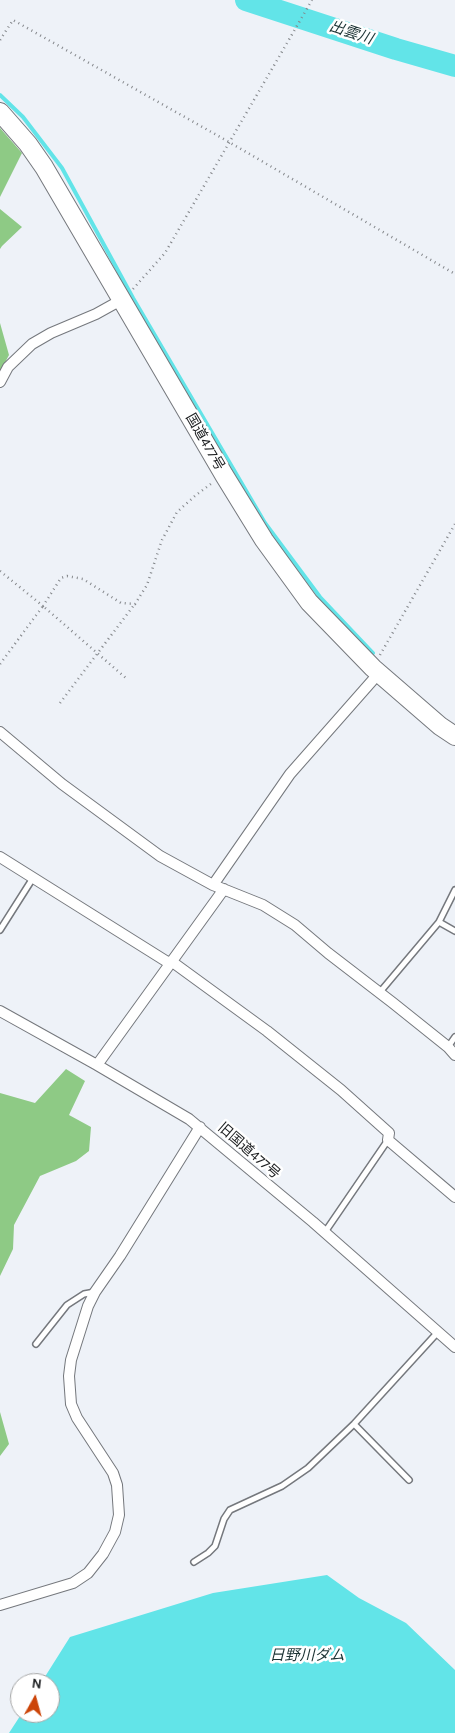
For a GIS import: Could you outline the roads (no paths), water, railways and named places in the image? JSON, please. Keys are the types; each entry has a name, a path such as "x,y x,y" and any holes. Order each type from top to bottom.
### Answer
{"highway":[{"name":"国道477号","path":"0,112 28,144 44,167 123,299 224,475 264,540 309,602 376,671 440,726 455,736"}],"street":[{"path":"0,382 8,367 32,344 123,299"},
{"path":"213,885 290,774 376,671"},
{"path":"0,732 62,784 160,856 213,885 262,905 296,924 328,953 380,992 452,1051"},
{"path":"0,857 170,962 266,1031 341,1090 389,1133 388,1140 455,1197"},
{"path":"97,1065 224,889"},
{"name":"旧国道477号","path":"0,1011 97,1065 178,1112 200,1127 455,1347"},
{"path":"0,1605 72,1583 88,1573 104,1554 118,1524 119,1497 113,1473 77,1418 71,1404 69,1376 76,1342 88,1306 95,1292 120,1256 200,1127"}],"lane":[{"path":"0,930 33,878"},
{"path":"380,992 439,922 455,890"},
{"path":"439,922 455,932"},
{"path":"452,1051 455,1037"},
{"path":"324,1232 388,1140"},
{"path":"36,1344 67,1305 84,1294 95,1292"},
{"path":"194,1562 215,1546 224,1519 230,1510 282,1486 308,1468 354,1424 438,1332"},
{"path":"354,1424 409,1480"}],"water":[{"name":"日野川ダム","path":"327,1575 359,1598 406,1623 455,1670 455,1733 9,1733 16,1723 60,1723 60,1673 47,1673 70,1637 213,1593"}],"waterway":[{"name":"出雲川","path":"246,0 396,49 455,66"},
{"path":"0,95 23,117 62,168 133,298 265,523 320,597 373,653"}]}
